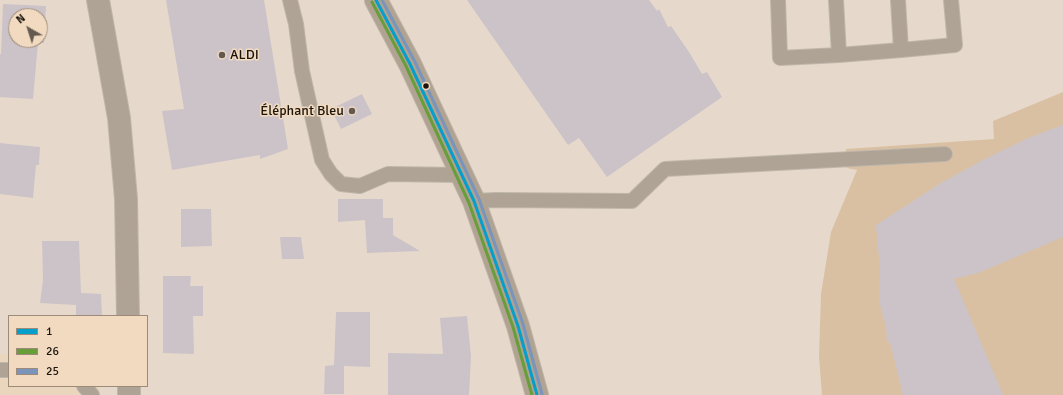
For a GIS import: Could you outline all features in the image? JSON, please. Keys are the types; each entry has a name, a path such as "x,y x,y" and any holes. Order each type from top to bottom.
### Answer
{"main road":[{"path":"376,0 410,64 474,201 518,326 537,395"}],"street":[{"path":"98,0 119,118 126,199 128,315"}],"lane":[{"path":"290,0 296,24 302,71 322,160 331,174 342,184 360,186 388,174 461,175"},
{"path":"778,0 780,58 839,55 955,45 951,0"},
{"path":"836,0 839,55"},
{"path":"898,0 902,50"},
{"path":"474,201 632,201 665,169 945,154"},
{"path":"85,387 92,395"}],"shaded area":[{"path":"1063,92 1063,395 822,395 819,356 821,294 831,232 857,170 847,168 846,149 994,139 993,121"},
{"path":"0,354 8,354 8,387 100,387 100,395 0,395"}],"building":[{"name":"ALDI","path":"166,0 264,0 288,149 260,159 260,155 172,170 162,111 184,109"},
{"path":"467,0 649,0 657,11 659,9 668,27 671,26 702,74 707,72 722,97 607,177 579,138 568,145"},
{"path":"3,4 46,6 46,8 8,8 8,48 38,48 33,99 0,97 0,54"},
{"name":"Éléphant Bleu","path":"362,94 372,114 341,129 331,109"},
{"path":"1063,125 1063,237 978,273 954,279 1003,395 903,395 890,342 887,342 886,327 879,301 880,270 876,225 941,183 983,160 1028,138"},
{"path":"0,143 40,147 39,165 36,165 33,198 0,194"},
{"path":"338,199 383,199 383,218 393,218 393,235 420,251 367,253 365,220 338,222"},
{"path":"181,209 211,209 212,246 181,247"},
{"path":"280,237 301,237 304,259 282,259"},
{"path":"42,241 79,241 81,293 101,294 102,315 76,315 76,305 40,303 43,280"},
{"path":"163,276 191,276 190,286 203,286 203,316 193,316 194,354 163,353"},
{"path":"336,312 370,312 370,367 344,366 344,394 324,394 325,366 334,365"},
{"path":"467,316 471,356 469,395 388,395 388,353 443,354 440,318"}],"transit line":[{"name":"1","path":"376,0 410,64 474,201 518,326 537,395"},
{"name":"25","path":"382,0 415,62 479,199 523,324 542,394"},
{"name":"26","path":"372,2 406,66 469,203 513,327 532,395"}],"place":[{"name":"ALDI","path":"222,55"},
{"name":"Éléphant Bleu","path":"352,111"}]}
